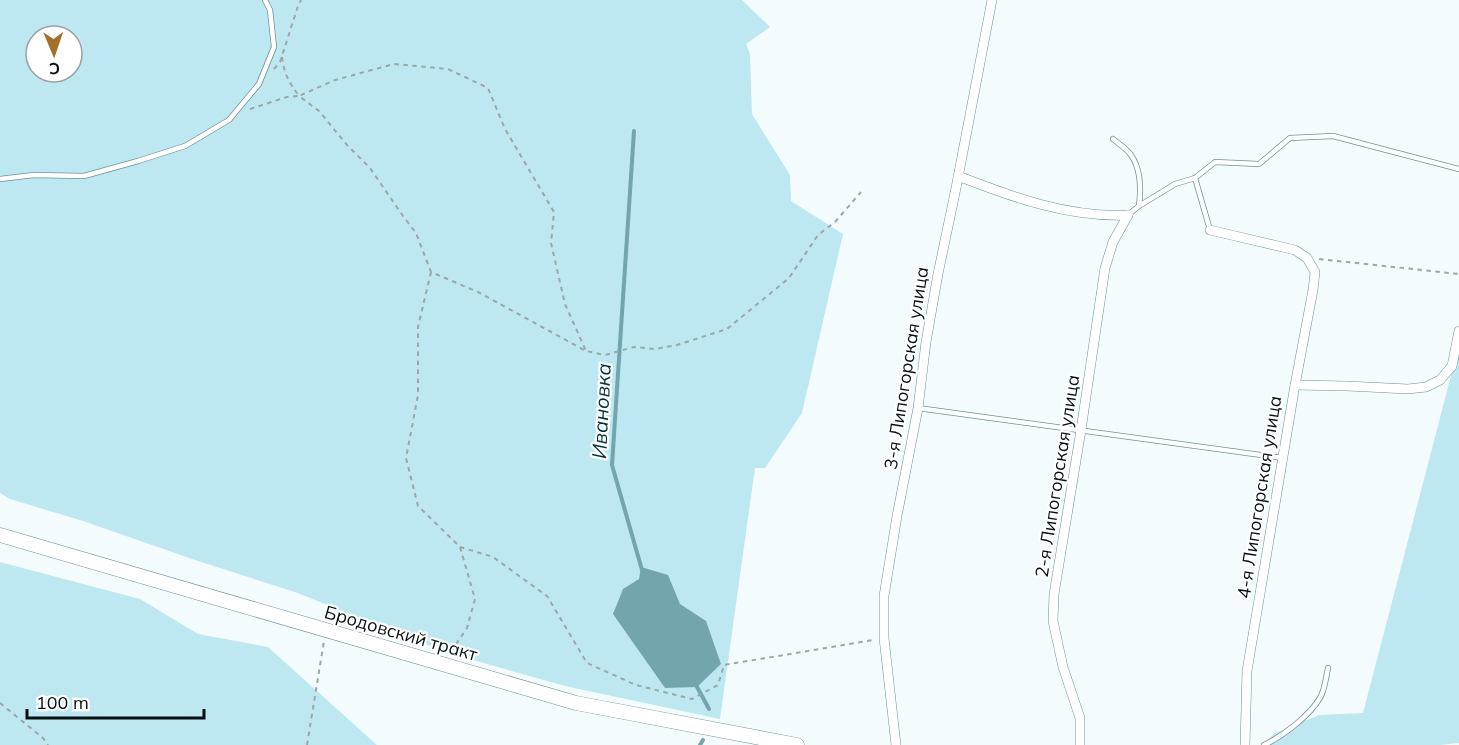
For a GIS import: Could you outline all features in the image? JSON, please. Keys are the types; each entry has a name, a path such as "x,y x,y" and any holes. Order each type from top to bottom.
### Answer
{"street":[{"name":"3-я Липогорская улица","path":"896,745 884,638 886,584 918,408 936,285 992,0"},
{"path":"958,176 999,192 1069,211 1112,216 1128,215"},
{"name":"2-я Липогорская улица","path":"1080,745 1080,718 1053,621 1054,594 1105,268 1113,242 1128,215"},
{"path":"1210,230 1295,250 1307,258"},
{"name":"4-я Липогорская улица","path":"1245,745 1247,671 1314,281 1315,272 1307,258"},
{"path":"1295,385 1408,389 1426,387 1440,380 1452,366 1459,331"},
{"name":"Бродовский тракт","path":"0,535 576,703 797,745"}],"lane":[{"path":"0,179 34,175 84,176 185,146 229,120 259,84 274,47 270,10 265,0"},
{"path":"1128,215 1175,184 1195,178 1215,162 1259,164 1290,138 1333,136 1459,169"},
{"path":"1113,139 1131,155 1138,173 1141,190 1139,206"},
{"path":"1195,178 1210,230"},
{"path":"918,408 1283,458"},
{"path":"1264,745 1301,720 1314,707 1322,693 1328,668"}],"path":[{"path":"259,84 280,62 301,0"},
{"path":"282,57 283,70 299,96 319,111 347,145 370,168 416,233 431,272 418,327 418,395 406,458 418,506 460,548 475,599 467,628 442,664"},
{"path":"229,120 254,107 287,97 299,96 335,80 394,64 448,69 488,88 505,129 554,212 551,243 565,304 586,351"},
{"path":"431,272 478,292 586,351 604,355 634,347 655,349 677,345 726,329 789,278 818,235 834,222 861,192"},
{"path":"1307,258 1459,274"},
{"path":"460,548 493,557 547,596 587,663 636,685 692,699 718,685 724,665 884,638"},
{"path":"307,745 326,630"},
{"path":"0,703 43,738 48,745"}],"shaded area":[{"path":"0,0 742,0 770,27 746,44 750,54 752,114 790,175 791,201 843,234 802,413 765,468 755,468 720,719 565,686 448,653 295,592 10,499 0,493"},
{"path":"1459,345 1459,743 1440,745 1262,745 1275,733 1319,715 1363,713"},
{"path":"0,562 140,599 198,634 268,647 377,745 0,745"},
{"path":"641,567 668,575 680,604 706,621 721,664 697,687 665,688 613,614 623,589 639,579"}],"waterway":[{"name":"Ивановка","path":"634,131 612,465 642,570"},
{"name":"Ивановка","path":"696,685 709,709"},
{"name":"Ивановка","path":"700,745 703,740"}]}
